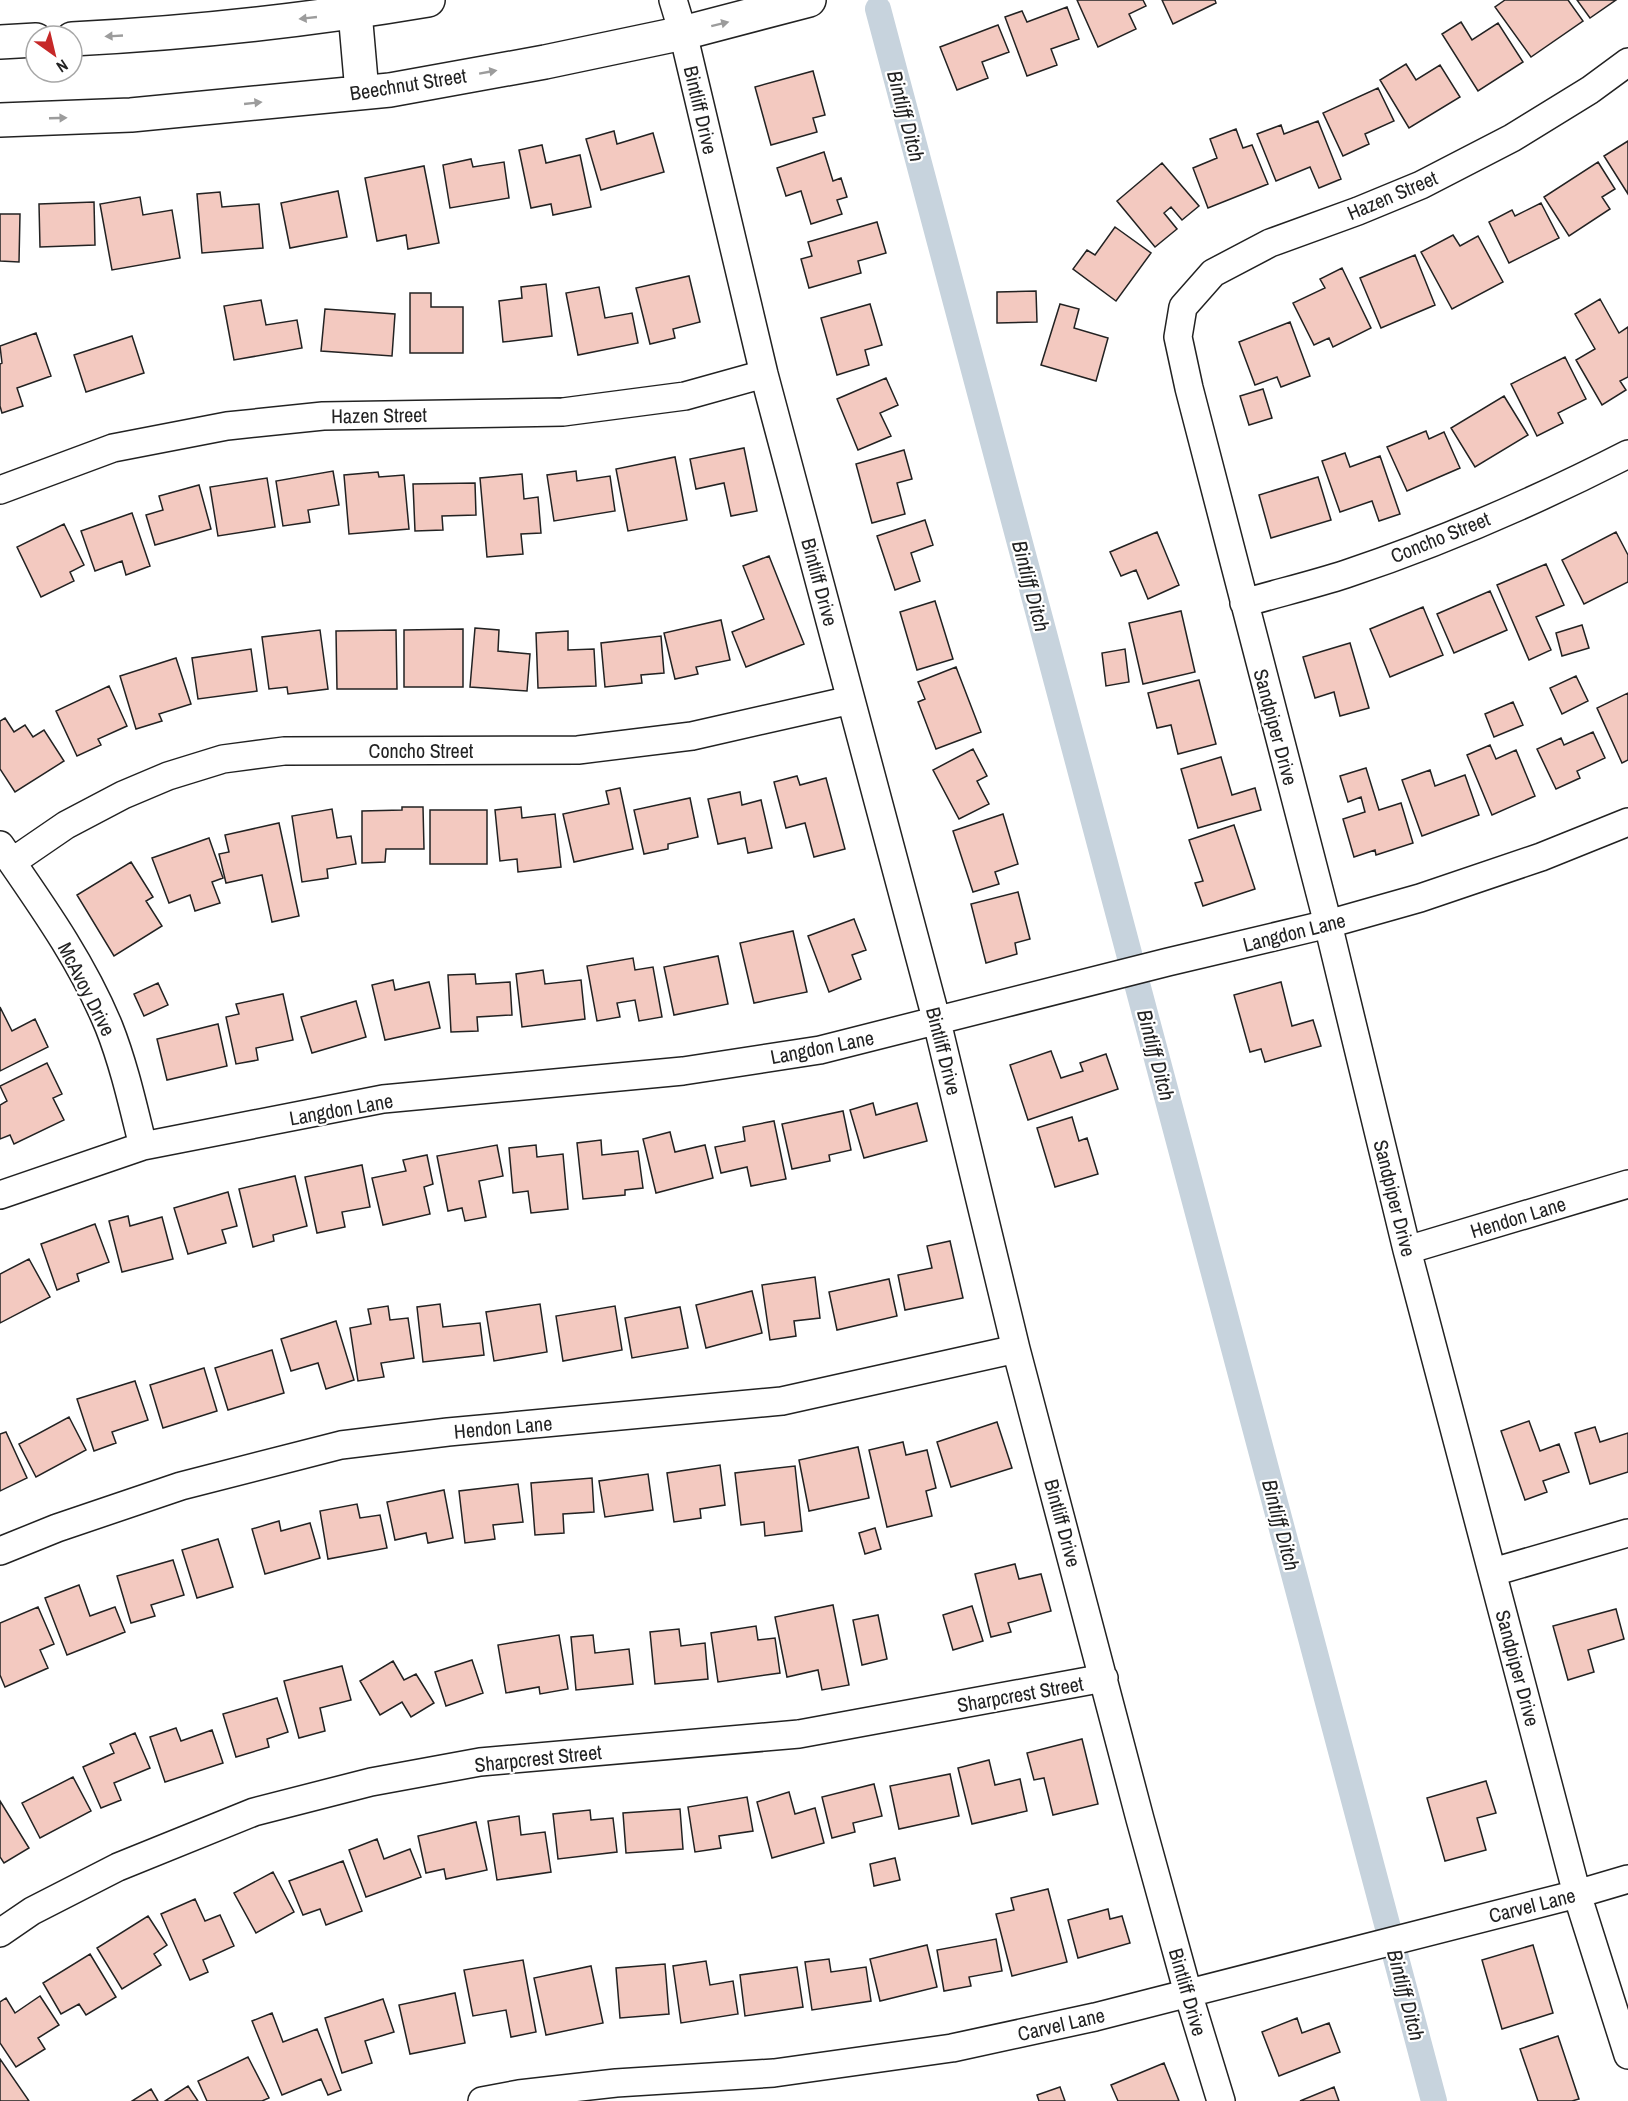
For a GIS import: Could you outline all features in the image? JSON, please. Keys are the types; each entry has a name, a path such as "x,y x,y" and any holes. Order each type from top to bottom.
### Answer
{"main road":[{"path":"84,38 153,34 355,12 428,0"},
{"name":"Beechnut Street","path":"0,120 131,115 390,90 523,66 683,33 809,0"},
{"path":"355,12 362,92"},
{"path":"0,42 24,41"}],"street":[{"name":"Bintliff Drive","path":"673,0 683,33 764,374 937,1022 1016,1349 1140,1819 1188,1993 1221,2101"},
{"name":"Hazen Street","path":"1178,337 1183,307 1213,273 1270,243 1358,212 1421,185 1512,138 1590,90 1628,62"},
{"name":"Sandpiper Drive","path":"1178,337 1189,388 1328,924 1407,1250 1577,1894 1628,2055"},
{"name":"Hazen Street","path":"0,490 113,448 227,426 323,416 563,412 685,396 764,374"},
{"name":"Concho Street","path":"1245,603 1346,574 1450,535 1568,485 1628,454"},
{"name":"Concho Street","path":"6,854 123,795 168,776 223,759 284,751 578,750 692,736 851,700"},
{"name":"Langdon Lane","path":"0,1195 143,1146 383,1099 683,1071 820,1050 1328,924 1420,898 1541,857 1628,822"},
{"name":"McAvoy Drive","path":"6,854 77,961 108,1026 127,1081 143,1146"},
{"name":"Hendon Lane","path":"1407,1250 1628,1184"},
{"name":"Hendon Lane","path":"0,1551 57,1528 181,1486 341,1445 448,1432 782,1401 1016,1349"},
{"path":"1493,1572 1628,1533"},
{"name":"Sharpcrest Street","path":"0,1933 32,1911 118,1867 254,1812 371,1782 480,1762 799,1734 1104,1678"},
{"name":"Carvel Lane","path":"482,2101 519,2094 616,2083 774,2073 952,2048 1095,2017 1577,1894 1628,1878"}],"building":[{"path":"1077,0 1143,0 1146,6 1129,14 1136,29 1098,47"},
{"path":"1162,0 1215,0 1216,3 1173,24"},
{"path":"1505,0 1568,0 1583,21 1531,57 1495,7"},
{"path":"1577,0 1616,0 1590,18"},
{"path":"1067,7 1079,39 1051,49 1057,65 1027,76 1005,17 1022,11 1027,22"},
{"path":"1461,22 1472,40 1498,23 1523,62 1478,91 1442,34"},
{"path":"998,25 1009,52 982,62 988,78 957,90 940,47"},
{"path":"1406,64 1416,80 1440,65 1460,97 1409,128 1380,80"},
{"path":"813,71 825,115 813,118 817,132 771,145 755,87"},
{"path":"1378,88 1394,121 1365,134 1369,144 1343,156 1323,113"},
{"path":"1318,121 1341,179 1319,188 1310,167 1276,181 1257,134 1281,125 1284,134"},
{"path":"1236,129 1243,148 1252,145 1268,184 1208,208 1193,168 1217,158 1210,139"},
{"path":"614,131 617,144 653,133 664,172 601,190 586,139"},
{"path":"1628,141 1628,194 1604,156"},
{"path":"542,145 546,163 580,155 591,207 553,215 551,204 531,208 519,150"},
{"path":"824,152 833,181 841,178 847,197 837,200 842,214 811,224 801,191 786,196 777,168"},
{"path":"471,159 473,167 504,162 509,198 450,208 443,165"},
{"path":"1598,162 1615,189 1602,197 1610,209 1569,236 1544,197"},
{"path":"1162,163 1199,206 1182,220 1171,207 1164,213 1177,229 1155,247 1117,201"},
{"path":"424,166 439,243 408,249 406,235 377,241 365,178"},
{"path":"338,191 347,237 290,248 281,203"},
{"path":"220,192 222,207 259,204 263,248 202,253 197,194"},
{"path":"140,197 143,215 172,210 180,258 112,270 100,204"},
{"path":"94,202 95,245 40,247 39,204"},
{"path":"1541,203 1559,238 1509,263 1489,222 1512,210 1515,216"},
{"path":"0,214 20,214 19,262 0,261"},
{"path":"877,222 886,253 858,261 861,273 809,288 801,259 812,256 808,242"},
{"path":"1115,227 1151,253 1116,301 1073,269 1087,250 1095,255"},
{"path":"1453,235 1460,246 1478,236 1503,282 1452,309 1421,252"},
{"path":"1415,255 1435,305 1381,328 1360,278"},
{"path":"1342,268 1371,328 1333,347 1329,338 1314,345 1293,303 1325,288 1320,279"},
{"path":"689,276 700,322 673,329 675,338 650,344 636,288"},
{"path":"546,284 552,336 503,342 499,301 522,298 521,287"},
{"path":"599,287 605,318 632,313 638,343 578,355 566,293"},
{"path":"1036,291 1037,322 997,323 997,292"},
{"path":"410,293 431,293 431,307 463,307 463,353 410,353"},
{"path":"1600,299 1619,333 1628,327 1628,377 1620,381 1626,390 1602,405 1576,360 1595,349 1575,314"},
{"path":"261,300 266,325 297,320 302,348 234,360 224,306"},
{"path":"870,304 882,345 865,350 869,365 837,375 821,318"},
{"path":"1060,304 1079,309 1074,328 1108,338 1096,381 1041,365"},
{"path":"325,309 395,314 392,356 321,351"},
{"path":"1290,322 1310,376 1281,387 1277,377 1255,385 1239,342"},
{"path":"36,333 51,376 17,388 23,406 2,413 0,346"},
{"path":"132,336 144,373 86,392 74,355"},
{"path":"1565,357 1586,399 1558,413 1563,423 1537,436 1511,384"},
{"path":"886,378 898,405 880,413 891,436 858,450 837,399"},
{"path":"1263,389 1272,418 1249,425 1240,396"},
{"path":"1504,396 1528,435 1475,467 1451,428"},
{"path":"1426,431 1429,439 1444,432 1460,468 1407,491 1387,447"},
{"path":"744,448 757,511 731,516 724,483 696,489 690,459"},
{"path":"904,450 912,479 897,483 905,514 872,523 856,464"},
{"path":"1345,453 1350,467 1380,456 1400,514 1379,521 1372,501 1340,512 1322,461"},
{"path":"675,457 687,520 628,531 616,469"},
{"path":"333,471 339,505 308,510 310,522 283,526 276,481"},
{"path":"576,471 577,481 610,476 615,511 554,521 547,475"},
{"path":"378,472 379,477 404,475 409,529 349,534 344,475"},
{"path":"522,474 524,499 538,497 541,533 521,534 523,554 487,557 480,478"},
{"path":"1318,477 1331,520 1271,538 1259,495"},
{"path":"267,478 275,527 218,536 210,487"},
{"path":"475,483 476,515 442,516 443,530 415,531 413,484"},
{"path":"199,485 211,529 155,545 146,515 163,510 159,496"},
{"path":"132,513 150,566 126,575 122,561 95,571 81,531"},
{"path":"925,520 933,545 911,553 920,581 895,590 877,536"},
{"path":"64,524 84,565 70,572 74,581 41,597 17,547"},
{"path":"1157,532 1179,585 1148,599 1136,570 1121,576 1110,552"},
{"path":"1616,532 1628,555 1628,582 1584,604 1562,560"},
{"path":"769,556 804,644 746,667 732,632 764,619 743,566"},
{"path":"1546,564 1564,605 1536,617 1551,650 1529,660 1497,585"},
{"path":"1490,591 1507,630 1454,653 1437,614"},
{"path":"935,601 953,659 917,670 900,612"},
{"path":"1423,607 1443,655 1390,677 1370,629"},
{"path":"1181,611 1195,672 1143,684 1129,623"},
{"path":"721,620 730,660 696,667 698,674 675,679 664,633"},
{"path":"1582,625 1589,648 1562,656 1556,633"},
{"path":"475,628 499,630 498,651 530,654 527,691 470,687"},
{"path":"463,629 463,687 404,687 404,630"},
{"path":"320,630 328,689 288,694 287,687 269,689 262,637"},
{"path":"396,630 397,689 337,689 336,631"},
{"path":"568,631 568,650 594,649 596,686 538,688 536,633"},
{"path":"661,636 664,673 641,675 642,683 605,687 601,643"},
{"path":"1350,643 1369,708 1340,716 1334,692 1315,698 1303,657"},
{"path":"251,649 257,691 198,699 192,658"},
{"path":"1125,649 1129,682 1106,686 1102,653"},
{"path":"176,658 191,704 159,714 162,721 136,729 120,676"},
{"path":"956,667 981,732 936,749 918,702 925,699 918,682"},
{"path":"1576,676 1588,701 1562,714 1550,688"},
{"path":"1199,680 1216,744 1178,754 1171,725 1157,728 1148,693"},
{"path":"109,686 127,726 98,739 101,745 77,756 56,711"},
{"path":"1628,693 1628,760 1622,763 1597,708"},
{"path":"1513,702 1523,725 1494,737 1485,714"},
{"path":"5,718 14,732 25,725 33,737 44,730 64,761 15,792 0,769 0,721"},
{"path":"1593,732 1605,758 1577,771 1580,778 1556,789 1537,749 1561,738 1564,745"},
{"path":"1490,745 1496,759 1516,750 1535,796 1492,815 1467,755"},
{"path":"973,749 987,776 977,781 989,804 959,819 933,770"},
{"path":"1221,757 1232,795 1255,788 1261,810 1198,828 1181,769"},
{"path":"1366,768 1379,810 1401,803 1413,843 1376,855 1375,850 1354,857 1343,819 1365,812 1361,797 1348,802 1340,776"},
{"path":"1430,770 1435,786 1465,775 1479,815 1422,836 1402,780"},
{"path":"797,776 800,785 826,778 845,849 814,857 805,823 786,828 774,782"},
{"path":"620,788 633,849 574,862 563,814 609,804 606,791"},
{"path":"740,792 742,805 761,800 772,848 748,853 745,838 718,844 708,799"},
{"path":"690,798 698,837 668,844 668,849 644,854 634,810"},
{"path":"402,807 423,807 424,849 386,849 385,862 362,863 362,811 402,810"},
{"path":"521,807 522,818 555,814 561,867 518,872 517,859 500,861 495,810"},
{"path":"332,809 337,838 351,836 356,864 327,869 328,878 302,882 292,816"},
{"path":"430,810 487,810 487,864 430,864"},
{"path":"1003,814 1018,864 995,872 999,884 973,892 953,831"},
{"path":"279,823 299,916 272,922 262,875 226,883 219,854 229,852 225,835"},
{"path":"1234,825 1255,889 1203,906 1195,883 1203,881 1189,840"},
{"path":"209,838 223,878 212,882 220,903 195,911 190,895 169,903 152,858"},
{"path":"131,862 153,897 146,901 162,926 114,956 77,895"},
{"path":"1018,892 1030,939 1015,943 1017,954 986,963 971,904"},
{"path":"854,919 866,950 852,955 861,979 829,992 808,936"},
{"path":"793,931 807,992 754,1003 740,943"},
{"path":"718,956 728,1004 674,1015 664,967"},
{"path":"633,958 635,970 653,967 662,1017 639,1021 635,1000 617,1003 620,1017 597,1021 587,966"},
{"path":"543,970 545,984 581,980 585,1019 522,1027 516,974"},
{"path":"475,974 476,984 510,982 512,1015 477,1017 478,1031 451,1032 448,975"},
{"path":"393,980 395,990 429,982 440,1028 385,1040 372,985"},
{"path":"1281,982 1292,1026 1313,1020 1321,1046 1265,1062 1261,1049 1250,1052 1234,995"},
{"path":"158,983 168,1005 144,1016 134,994"},
{"path":"283,994 293,1040 256,1048 258,1060 236,1064 226,1017 239,1014 236,1004"},
{"path":"356,1001 366,1037 312,1053 301,1017"},
{"path":"0,1007 12,1031 35,1019 48,1047 0,1071"},
{"path":"218,1024 227,1066 167,1080 157,1039"},
{"path":"1051,1051 1061,1078 1083,1071 1080,1063 1106,1054 1118,1089 1028,1120 1010,1065"},
{"path":"47,1063 62,1094 53,1098 64,1120 14,1144 10,1135 0,1139 0,1105 7,1101 0,1086"},
{"path":"873,1103 876,1115 917,1103 927,1141 864,1158 850,1110"},
{"path":"843,1111 851,1150 829,1155 830,1161 792,1169 782,1124"},
{"path":"1072,1117 1079,1141 1087,1138 1098,1174 1055,1187 1037,1128"},
{"path":"774,1121 786,1179 751,1186 747,1167 721,1173 715,1147 745,1141 743,1127"},
{"path":"670,1132 675,1152 705,1145 713,1178 656,1193 643,1139"},
{"path":"601,1140 602,1155 638,1151 643,1188 625,1190 625,1195 583,1199 577,1143"},
{"path":"497,1145 503,1176 479,1181 486,1217 465,1221 462,1208 448,1211 437,1156"},
{"path":"536,1145 537,1157 563,1154 568,1209 531,1213 528,1191 513,1193 509,1148"},
{"path":"427,1155 433,1184 424,1187 430,1214 383,1225 372,1178 406,1171 403,1160"},
{"path":"362,1165 370,1207 342,1212 345,1227 317,1233 305,1177"},
{"path":"295,1176 307,1226 273,1235 274,1241 253,1247 239,1189"},
{"path":"228,1192 237,1226 222,1230 226,1243 188,1254 174,1208"},
{"path":"128,1216 130,1226 162,1217 173,1259 122,1272 109,1221"},
{"path":"95,1224 109,1262 77,1274 79,1281 57,1290 41,1244"},
{"path":"950,1241 963,1298 905,1310 898,1275 932,1268 927,1246"},
{"path":"29,1259 50,1297 0,1323 0,1274"},
{"path":"815,1277 820,1318 794,1321 796,1336 770,1340 762,1285"},
{"path":"889,1279 897,1316 837,1330 829,1292"},
{"path":"752,1291 762,1333 706,1348 696,1305"},
{"path":"440,1304 443,1327 480,1323 484,1355 423,1362 417,1307"},
{"path":"540,1304 547,1352 494,1361 486,1312"},
{"path":"388,1306 390,1320 408,1318 414,1358 381,1363 384,1377 358,1381 350,1328 371,1324 368,1309"},
{"path":"615,1306 622,1350 563,1361 556,1316"},
{"path":"680,1307 688,1348 632,1358 625,1318"},
{"path":"336,1321 354,1380 326,1389 318,1363 291,1371 281,1339"},
{"path":"272,1350 284,1393 228,1410 215,1368"},
{"path":"204,1368 217,1411 163,1428 150,1385"},
{"path":"135,1381 148,1420 112,1432 116,1443 94,1451 77,1399"},
{"path":"69,1417 86,1450 36,1477 19,1444"},
{"path":"1529,1421 1540,1451 1559,1444 1569,1472 1543,1481 1547,1492 1525,1500 1501,1431"},
{"path":"997,1422 1012,1468 951,1487 937,1442"},
{"path":"1595,1427 1600,1442 1628,1433 1628,1472 1590,1484 1575,1433"},
{"path":"6,1432 27,1478 0,1491 0,1434"},
{"path":"903,1442 906,1455 927,1450 936,1488 926,1491 932,1516 887,1527 869,1450"},
{"path":"858,1447 869,1498 809,1511 799,1460"},
{"path":"720,1465 725,1505 700,1509 701,1518 674,1522 667,1473"},
{"path":"795,1466 802,1531 765,1536 764,1522 741,1525 735,1473"},
{"path":"648,1474 653,1510 605,1517 599,1481"},
{"path":"592,1478 594,1512 563,1514 564,1533 535,1535 531,1483"},
{"path":"518,1484 523,1522 493,1525 495,1539 465,1543 459,1491"},
{"path":"444,1490 453,1538 428,1543 426,1533 395,1540 387,1502"},
{"path":"357,1504 360,1518 380,1515 387,1548 328,1559 320,1511"},
{"path":"279,1521 281,1531 310,1523 320,1558 265,1574 252,1529"},
{"path":"875,1528 881,1549 865,1554 859,1533"},
{"path":"218,1539 233,1587 197,1598 182,1550"},
{"path":"173,1560 184,1595 151,1605 155,1616 131,1623 117,1576"},
{"path":"1015,1564 1019,1579 1041,1574 1051,1611 1008,1623 1011,1632 991,1637 975,1574"},
{"path":"79,1585 90,1616 115,1607 125,1632 67,1655 45,1598"},
{"path":"833,1605 849,1685 822,1690 818,1670 787,1677 775,1617"},
{"path":"972,1606 983,1641 953,1650 943,1615"},
{"path":"38,1607 54,1644 40,1650 48,1668 5,1687 0,1675 0,1623"},
{"path":"1616,1609 1624,1639 1588,1650 1594,1672 1568,1680 1553,1626"},
{"path":"878,1615 887,1659 862,1665 853,1620"},
{"path":"756,1626 758,1640 775,1638 780,1673 718,1682 711,1633"},
{"path":"679,1629 681,1646 705,1643 708,1679 655,1684 650,1632"},
{"path":"559,1635 568,1689 540,1694 539,1687 506,1693 498,1645"},
{"path":"593,1635 595,1653 629,1649 633,1684 576,1690 571,1637"},
{"path":"472,1660 483,1693 446,1706 435,1672"},
{"path":"393,1661 404,1680 416,1674 434,1703 411,1717 402,1702 380,1715 360,1681"},
{"path":"342,1666 351,1700 320,1708 325,1731 299,1738 284,1681"},
{"path":"277,1698 288,1732 267,1739 269,1747 236,1757 223,1714"},
{"path":"176,1728 181,1741 212,1730 223,1763 165,1782 150,1737"},
{"path":"135,1733 150,1768 114,1783 121,1800 101,1808 83,1767 114,1753 110,1744"},
{"path":"1082,1739 1098,1804 1053,1815 1044,1778 1034,1780 1027,1753"},
{"path":"989,1760 995,1785 1020,1779 1027,1811 972,1824 958,1768"},
{"path":"950,1774 959,1816 899,1829 890,1786"},
{"path":"73,1777 91,1811 40,1838 22,1803"},
{"path":"1486,1781 1496,1813 1477,1818 1486,1850 1445,1861 1427,1798"},
{"path":"874,1784 882,1816 853,1823 855,1832 832,1838 822,1797"},
{"path":"789,1792 795,1814 815,1808 824,1843 772,1858 757,1802"},
{"path":"747,1797 753,1831 719,1836 721,1848 695,1852 688,1807"},
{"path":"0,1801 29,1848 4,1863 0,1857"},
{"path":"680,1809 683,1849 626,1853 623,1813"},
{"path":"590,1810 591,1820 613,1818 617,1852 558,1859 553,1814"},
{"path":"519,1816 521,1835 545,1832 551,1872 497,1880 488,1821"},
{"path":"476,1822 487,1870 446,1879 444,1869 426,1873 418,1836"},
{"path":"377,1839 384,1859 410,1849 421,1877 366,1897 349,1850"},
{"path":"895,1858 900,1880 874,1886 870,1864"},
{"path":"343,1861 362,1911 326,1925 320,1909 303,1915 289,1881"},
{"path":"273,1872 294,1912 256,1933 234,1893"},
{"path":"1048,1889 1067,1962 1012,1976 996,1914 1014,1910 1011,1898"},
{"path":"195,1899 205,1921 220,1915 234,1946 203,1960 208,1972 190,1980 161,1914"},
{"path":"1108,1909 1110,1919 1122,1916 1130,1943 1078,1958 1068,1920"},
{"path":"148,1916 167,1945 154,1954 161,1965 122,1989 97,1948"},
{"path":"996,1939 1002,1971 969,1977 971,1986 944,1991 937,1950"},
{"path":"927,1945 937,1987 880,2001 870,1959"},
{"path":"1533,1945 1553,2013 1502,2029 1482,1960"},
{"path":"90,1954 116,1997 86,2015 79,2004 61,2014 43,1983"},
{"path":"829,1959 831,1972 866,1967 871,2001 812,2010 805,1962"},
{"path":"523,1960 536,2032 511,2037 506,2010 473,2016 464,1970"},
{"path":"706,1961 710,1985 733,1981 738,2014 681,2023 673,1966"},
{"path":"665,1964 669,2014 620,2018 616,1968"},
{"path":"591,1966 603,2023 546,2035 534,1978"},
{"path":"797,1967 803,2007 745,2016 740,1975"},
{"path":"455,1993 465,2043 410,2054 399,2005"},
{"path":"40,1996 59,2025 38,2038 45,2049 16,2067 0,2043 0,2002 6,1998 15,2013"},
{"path":"383,1999 394,2032 365,2041 372,2063 342,2073 325,2018"},
{"path":"272,2013 283,2042 317,2029 341,2090 328,2095 321,2079 282,2095 252,2021"},
{"path":"1297,2018 1302,2033 1329,2023 1340,2052 1279,2076 1262,2032"},
{"path":"1558,2036 1579,2099 1538,2101 1520,2049"},
{"path":"248,2057 269,2098 262,2101 207,2101 198,2081"},
{"path":"0,2059 29,2101 0,2101"},
{"path":"1164,2063 1179,2101 1118,2101 1111,2085"},
{"path":"188,2086 198,2101 165,2101"},
{"path":"1060,2087 1065,2101 1039,2101 1037,2095"},
{"path":"1334,2087 1339,2101 1300,2101"},
{"path":"151,2089 158,2101 132,2101"}],"waterway":[{"name":"Bintliff Ditch","path":"878,9 1434,2101"}]}
